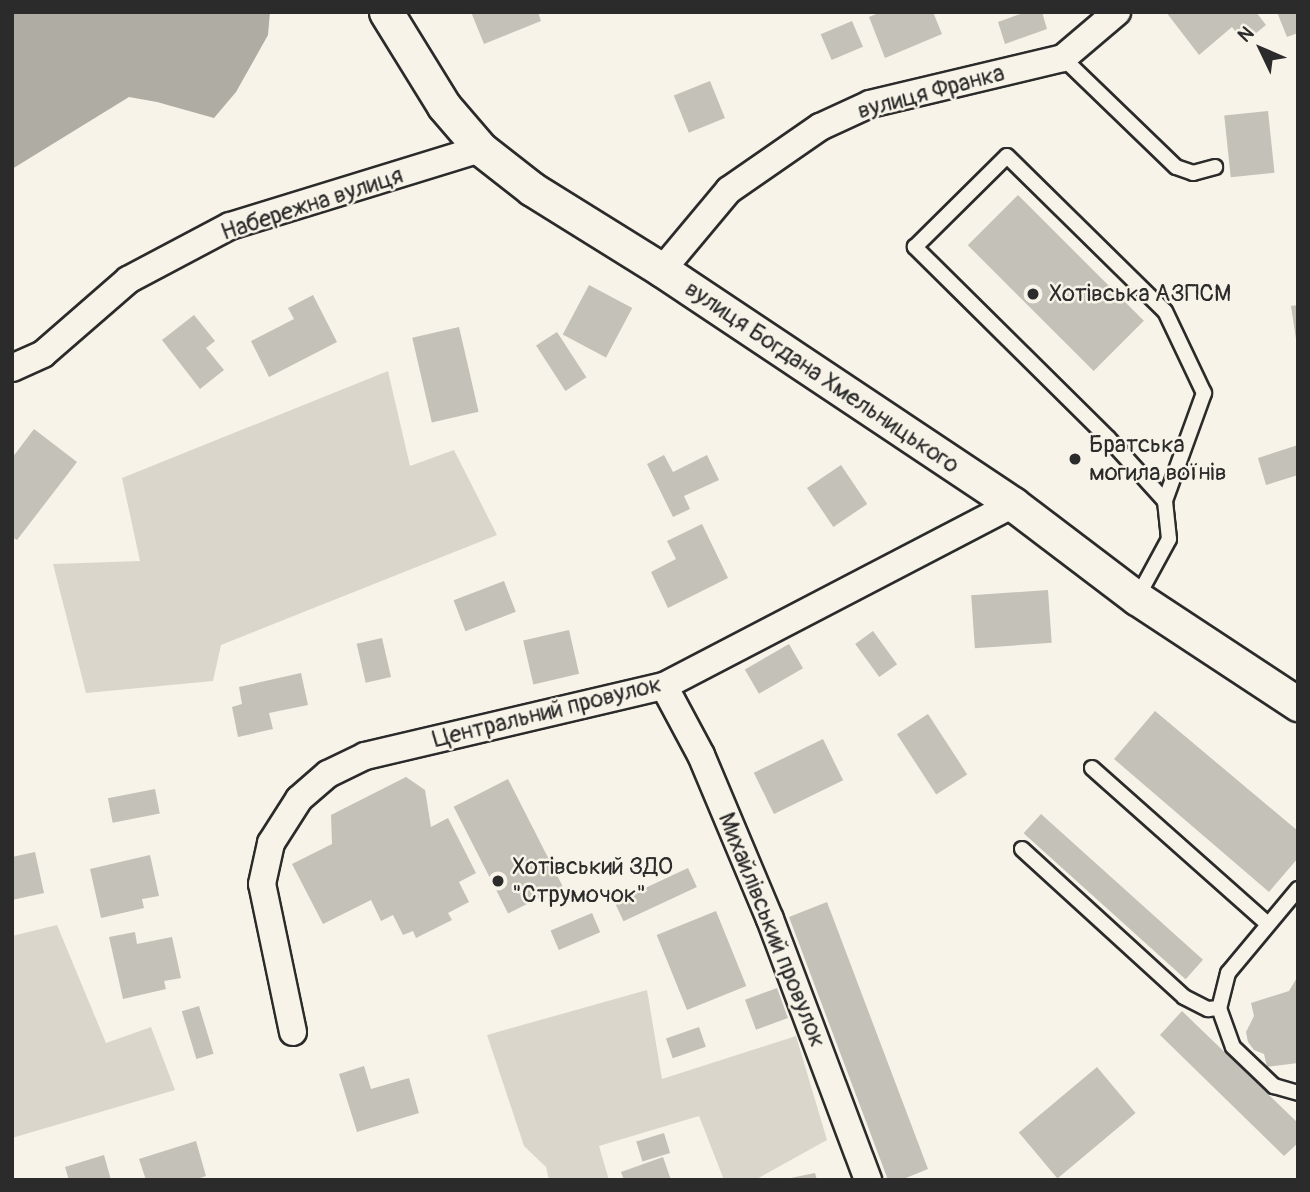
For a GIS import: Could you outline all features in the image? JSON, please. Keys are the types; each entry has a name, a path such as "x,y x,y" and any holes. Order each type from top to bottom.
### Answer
{"street":[{"name":"вулиця Богдана Хмельницького","path":"386,12 444,106 481,149 532,189 662,270 1013,504 1137,598 1298,704"},
{"name":"вулиця Франка","path":"662,270 729,190 820,127 870,104 1063,58 1116,12"},
{"name":"Набережна вулиця","path":"12,368 43,354 128,280 230,226 481,149"},
{"name":"Центральний провулок","path":"293,1032 262,884 271,843 299,799 328,774 365,756 664,686 1013,504"},
{"name":"Михайлівський провулок","path":"664,686 701,755 770,919 867,1180"}],"lane":[{"path":"1063,58 1176,167 1193,173 1215,167"},
{"path":"1137,598 1169,539 1165,501 1204,393 1165,311 1007,156 915,247 1108,438 1165,501"},
{"path":"1092,768 1268,924"},
{"path":"1022,849 1184,997 1208,1009 1219,1008"},
{"path":"1298,890 1228,973 1219,1008 1233,1046 1274,1086 1298,1093"}],"shaded area":[{"path":"12,12 270,12 268,35 236,92 214,118 129,97 12,169"},
{"path":"388,371 410,466 454,450 497,535 221,645 213,681 86,693 53,564 140,561 122,478"},
{"path":"57,925 106,1043 151,1027 175,1090 12,1138 12,936"},
{"path":"647,990 662,1079 796,1036 827,1140 755,1180 724,1180 699,1116 599,1146 609,1180 549,1180 546,1167 524,1146 487,1035"}],"building":[{"path":"471,12 538,12 541,21 484,44"},
{"path":"881,12 933,12 942,34 885,58 869,17"},
{"path":"1026,12 1042,12 1047,29 1005,44 998,22"},
{"path":"1166,12 1256,12 1266,25 1244,43 1232,27 1199,55"},
{"path":"1277,12 1298,12 1298,33 1287,37"},
{"path":"852,21 863,47 832,60 821,34"},
{"path":"710,81 725,118 689,133 674,96"},
{"path":"1268,111 1274,173 1231,177 1224,116"},
{"path":"1018,195 1144,321 1094,371 968,245"},
{"path":"589,285 632,308 606,357 563,334"},
{"path":"313,295 337,342 269,377 251,341 294,319 288,308"},
{"path":"1298,305 1298,339 1296,339 1291,306"},
{"path":"194,315 215,341 206,348 224,370 200,389 162,340"},
{"path":"459,327 479,412 432,423 412,338"},
{"path":"557,332 586,377 565,391 536,346"},
{"path":"34,429 77,462 17,540 12,537 12,458"},
{"path":"1298,445 1298,475 1266,485 1258,458"},
{"path":"664,455 673,472 707,455 719,480 684,496 690,509 673,517 647,464"},
{"path":"841,465 867,504 833,527 807,488"},
{"path":"702,524 728,578 668,608 651,572 676,559 667,541"},
{"path":"504,581 516,612 465,631 454,600"},
{"path":"1048,590 1052,643 975,648 971,595"},
{"path":"569,630 579,674 533,684 523,641"},
{"path":"873,631 897,664 879,677 855,644"},
{"path":"382,638 391,677 366,683 357,644"},
{"path":"789,644 803,668 759,694 745,670"},
{"path":"301,673 308,705 269,713 273,729 238,737 232,707 242,704 239,687"},
{"path":"1155,711 1298,831 1298,858 1269,892 1114,759"},
{"path":"928,714 967,774 936,795 897,734"},
{"path":"823,739 843,780 774,814 754,773"},
{"path":"406,777 425,790 431,827 448,818 476,873 459,882 469,902 448,913 452,920 416,938 413,931 403,935 393,915 381,921 371,900 323,924 292,864 332,844 331,815"},
{"path":"508,779 562,886 508,914 454,807"},
{"path":"155,789 160,814 113,823 108,798"},
{"path":"1041,814 1203,960 1186,979 1024,833"},
{"path":"35,852 44,893 12,900 12,857"},
{"path":"150,855 159,896 142,899 144,908 101,918 90,869"},
{"path":"688,868 697,887 623,921 615,902"},
{"path":"827,902 928,1169 901,1180 888,1180 789,917"},
{"path":"716,911 746,986 687,1010 657,935"},
{"path":"592,913 600,932 559,950 551,931"},
{"path":"135,932 137,944 172,937 181,978 164,981 166,989 123,999 109,937"},
{"path":"1298,976 1298,1063 1267,1067 1264,1054 1254,1050 1248,1042 1246,1032 1254,1016 1251,1003 1289,991"},
{"path":"777,988 788,1018 756,1030 745,1000"},
{"path":"199,1006 214,1054 196,1059 182,1011"},
{"path":"1182,1011 1298,1123 1298,1143 1284,1156 1160,1035"},
{"path":"699,1027 706,1047 673,1058 666,1038"},
{"path":"364,1066 371,1089 409,1078 419,1113 357,1132 339,1074"},
{"path":"1097,1067 1136,1113 1057,1179 1019,1133"},
{"path":"664,1133 670,1153 642,1162 636,1141"},
{"path":"196,1141 206,1176 194,1180 146,1180 139,1159"},
{"path":"104,1155 111,1180 69,1180 65,1167"},
{"path":"663,1157 671,1180 624,1180 621,1172"},
{"path":"815,1173 817,1180 786,1180 786,1179"}],"place":[{"name":"Хотівська АЗПСМ","path":"1033,294"},
{"name":"Братська могила воїнів","path":"1075,459"},
{"name":"Хотівський ЗДО \"Струмочок\"","path":"498,881"}]}
